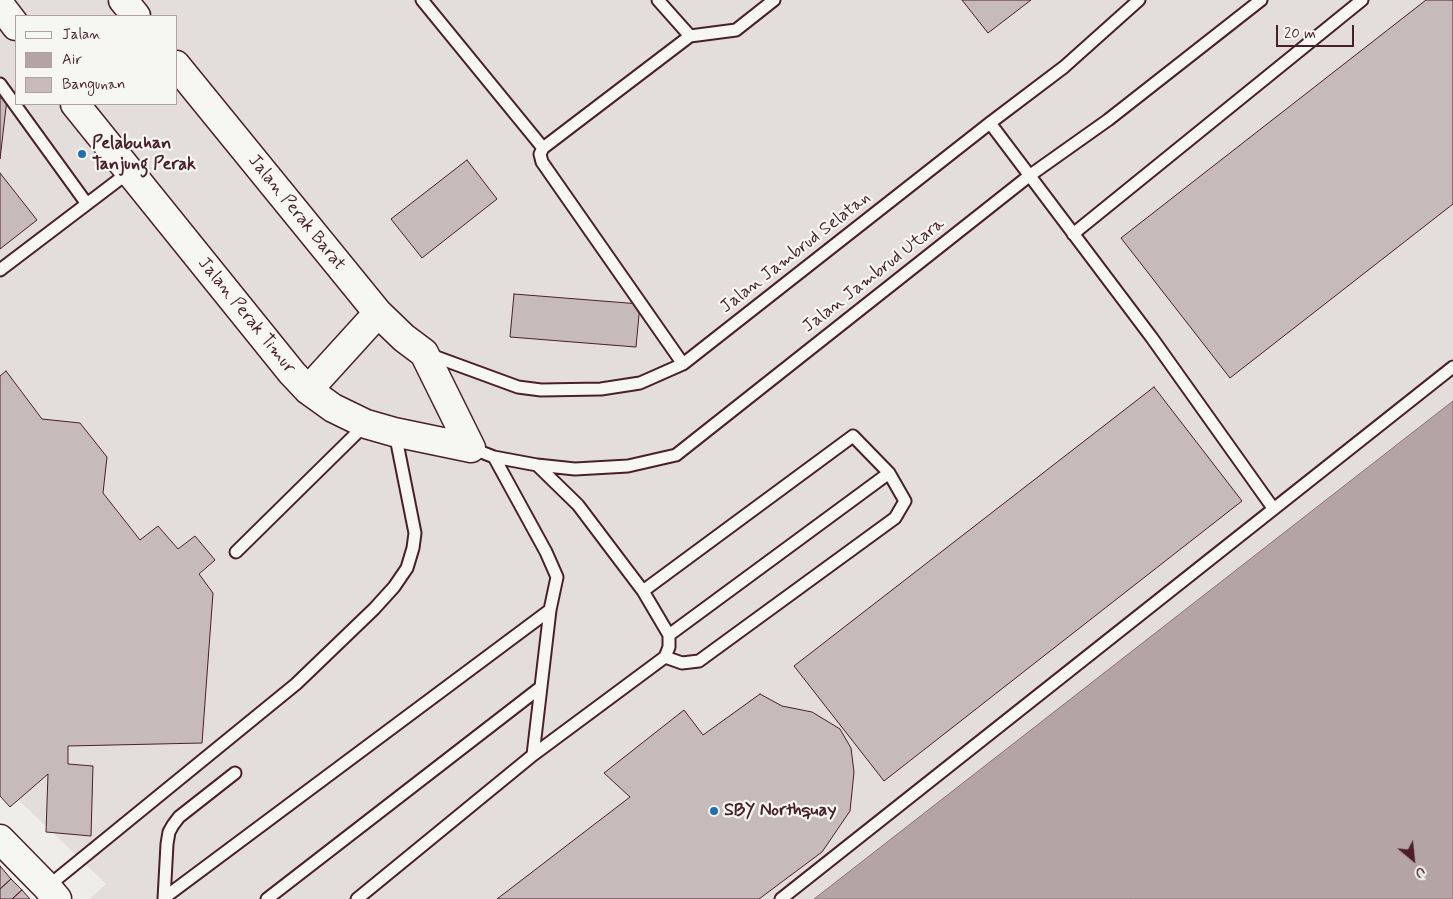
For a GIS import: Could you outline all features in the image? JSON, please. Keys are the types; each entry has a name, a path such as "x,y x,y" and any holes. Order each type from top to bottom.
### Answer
{"main road":[{"path":"123,0 135,15"},
{"path":"0,5 15,25"},
{"name":"Jalan Perak Barat","path":"178,68 378,313 404,338 424,353"},
{"name":"Jalan Perak Timur","path":"76,105 292,373 308,390 333,408 366,424 483,453"},
{"path":"308,390 378,313"},
{"path":"424,353 483,453"},
{"path":"0,839 52,893"}],"lane":[{"path":"422,0 543,148"},
{"path":"658,0 690,36"},
{"path":"683,364 542,162 540,154 543,148 690,36 736,30 774,0"},
{"name":"Jalan Jambrud Selatan","path":"424,353 518,387 541,390 601,389 640,383 683,364 1064,67 1139,0"},
{"name":"Jalan Jambrud Utara","path":"483,453 537,465 575,469 628,466 676,455 1029,176 1108,120 1261,0"},
{"path":"1073,234 1362,0"},
{"path":"0,84 15,105"},
{"path":"15,105 87,204"},
{"path":"990,123 1152,338 1273,508"},
{"path":"0,270 129,172"},
{"path":"781,899 1453,367"},
{"path":"236,552 366,424"},
{"path":"52,893 296,684 374,609 394,587 407,568 414,548 415,533 394,432"},
{"path":"643,591 853,436 889,473 905,501 895,518 699,661 682,664 665,657"},
{"path":"483,453 546,552 558,577 550,610 533,756"},
{"path":"357,899 533,756 665,657 669,647 669,634 643,591 578,505 537,465"},
{"path":"669,634 889,473"},
{"path":"164,898 550,610"},
{"path":"267,899 541,687"},
{"path":"164,898 169,832 179,817 235,773"}],"shaded area":[{"path":"0,0 1453,0 1453,401 813,899 89,899 106,884 0,782"}],"water":[{"path":"1453,401 1453,899 814,899"}],"building":[{"path":"962,0 1031,0 988,33"},
{"path":"1426,0 1453,0 1453,204 1230,378 1121,238"},
{"path":"0,98 7,99 0,159"},
{"path":"467,160 497,199 422,258 391,219"},
{"path":"0,173 37,220 0,249"},
{"path":"514,294 640,304 636,347 510,337"},
{"path":"6,371 42,419 80,423 107,457 103,493 140,540 158,526 178,549 195,536 215,560 199,574 213,593 202,743 68,746 68,764 93,766 91,836 46,832 48,774 10,807 0,796 0,376"},
{"path":"1154,387 1242,501 884,781 794,666"},
{"path":"760,694 782,706 812,712 840,729 851,748 854,772 850,811 822,852 759,899 497,899 630,797 604,773 684,710 703,735"},
{"path":"0,866 11,879 0,889"},
{"path":"11,879 22,890 12,899 0,899 0,889"},
{"path":"22,890 30,899 12,899"}],"place":[{"name":"Pelabuhan Tanjung Perak","path":"82,154"},
{"name":"SBY Northquay","path":"714,811"}]}
